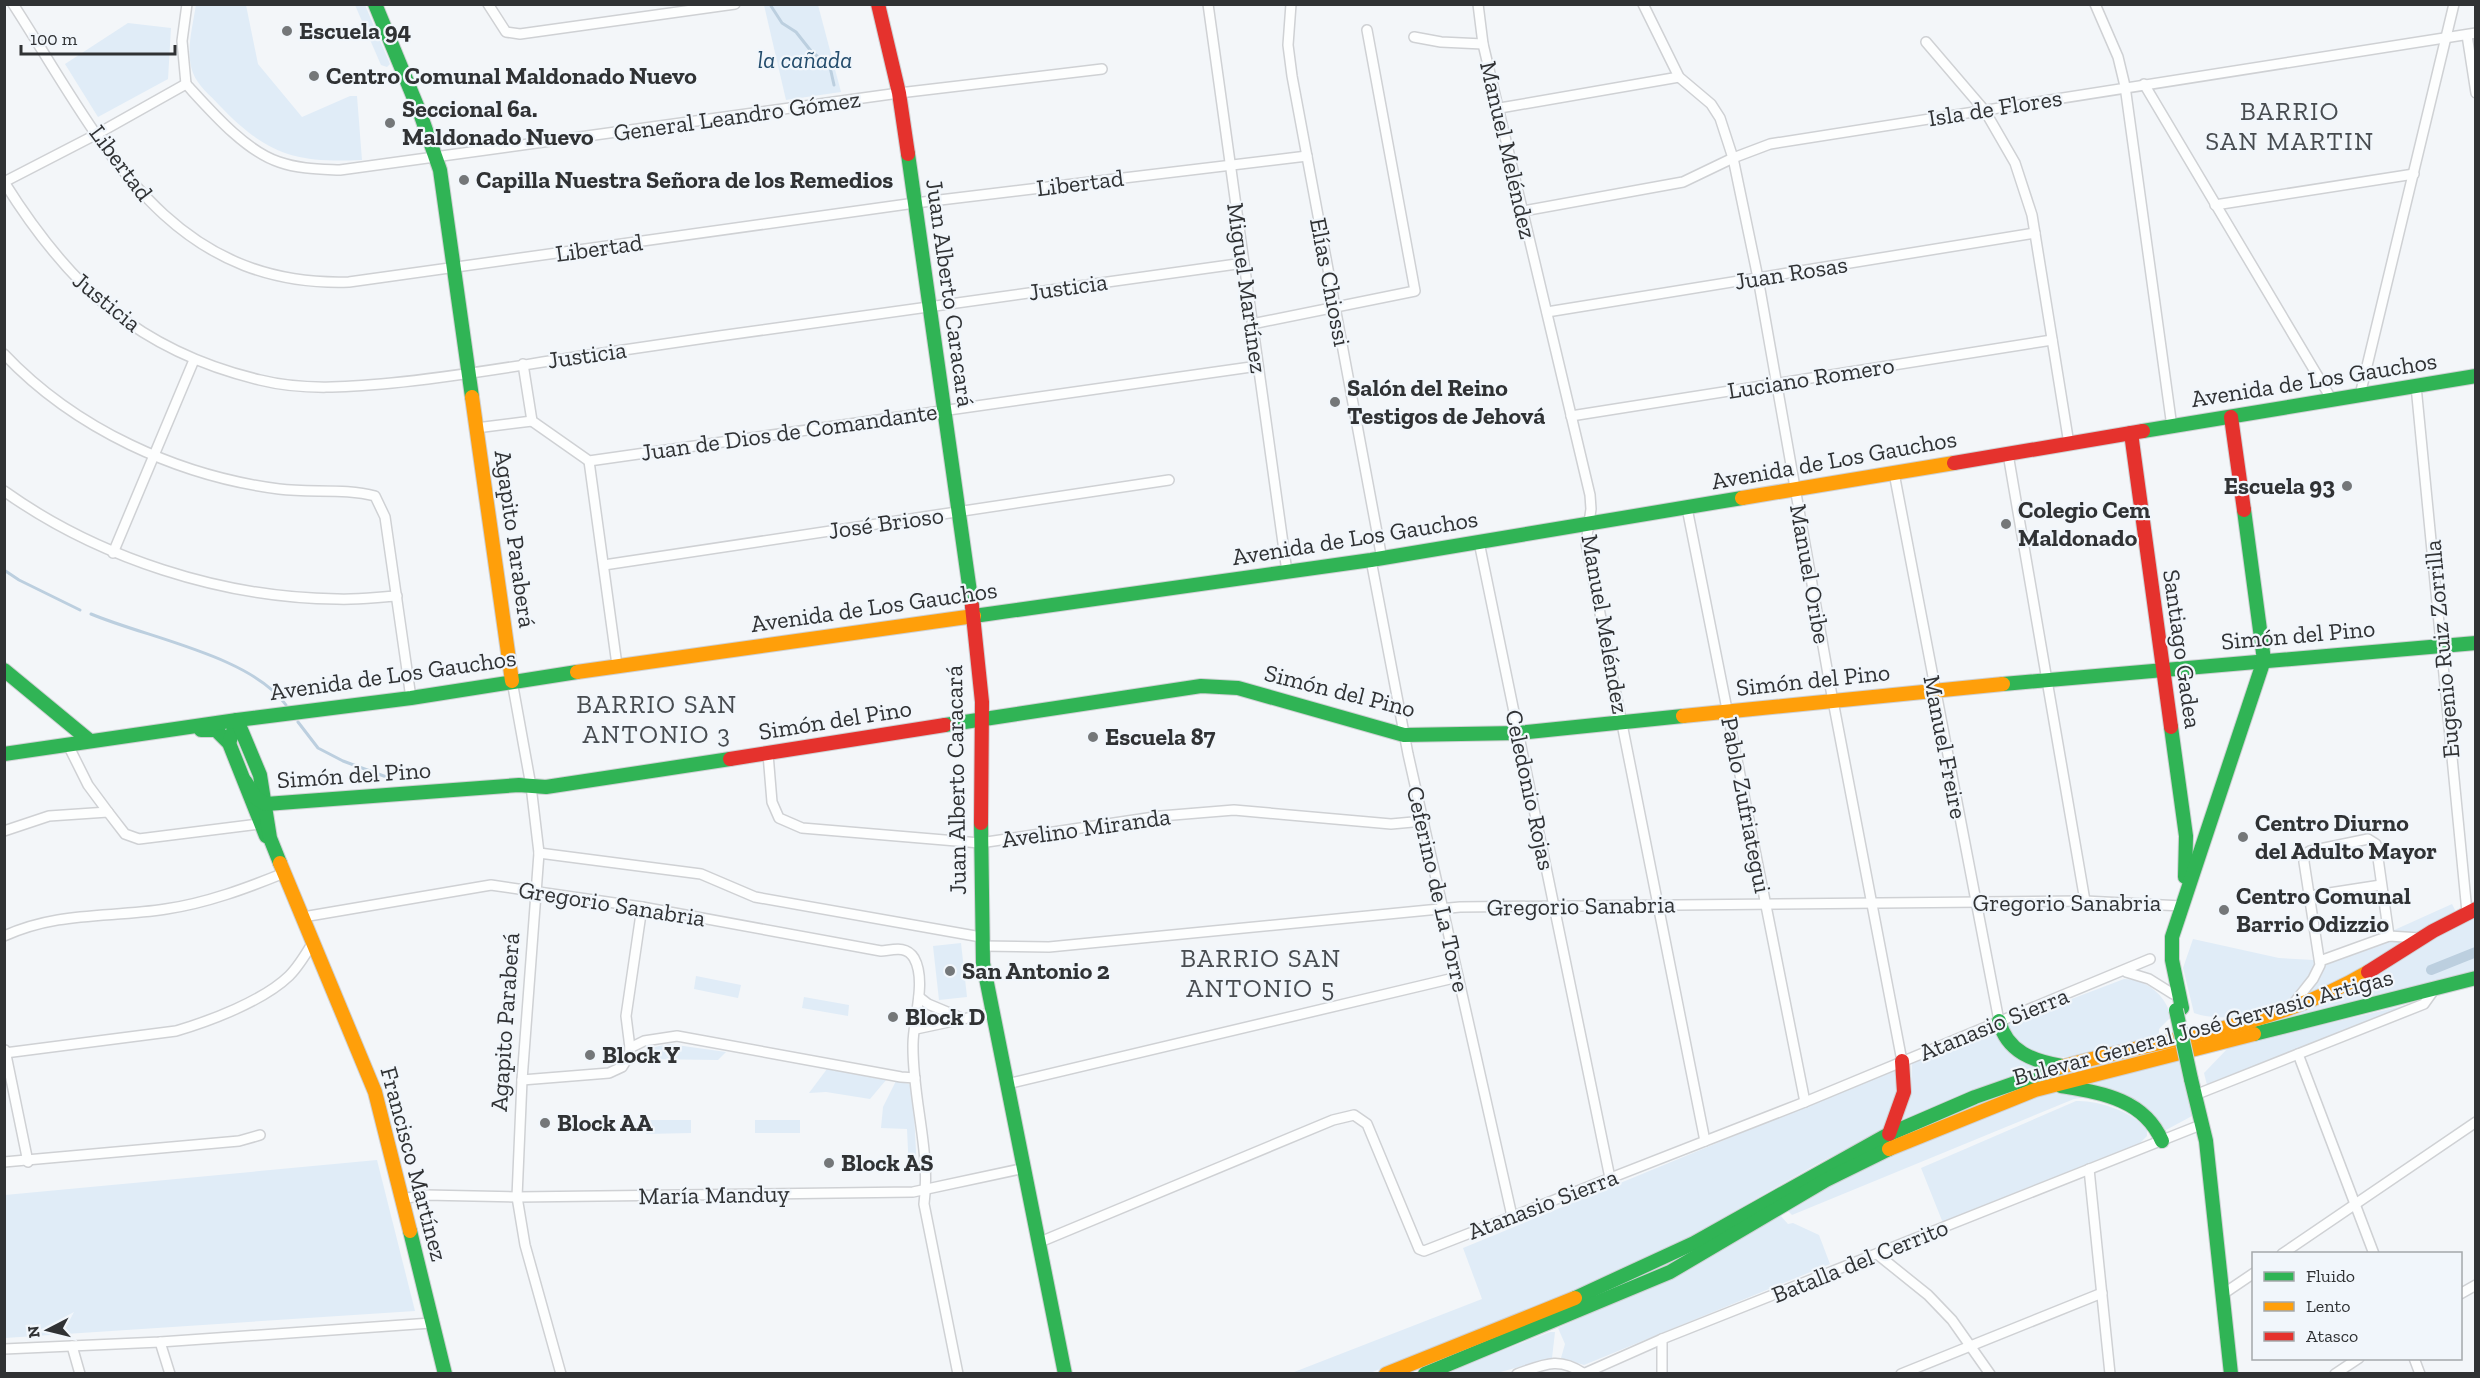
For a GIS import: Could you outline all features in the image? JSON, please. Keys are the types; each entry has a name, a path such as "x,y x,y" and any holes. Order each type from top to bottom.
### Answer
{"street":[{"name":"Libertad","path":"13,4 129,181 166,218 210,249 254,269 296,279 332,283 915,203 1306,156"},
{"path":"4,182 97,134 186,84 182,41 187,4"},
{"name":"Agapito Paraberá","path":"375,4 437,158 512,681 531,786 539,853 538,890 522,1080 517,1197 525,1245 561,1374"},
{"path":"488,4 506,32 520,34 735,4"},
{"name":"Juan Alberto Caracará","path":"878,4 899,93 973,616 981,720 981,941 991,1012 1025,1168 1065,1374"},
{"name":"Miguel Martínez","path":"1208,4 1287,572"},
{"name":"Elías Chiossi","path":"1291,4 1288,45 1376,560"},
{"name":"Manuel Meléndez","path":"1478,4 1483,45 1500,108 1590,495 1592,509 1587,524 1586,543 1660,905 1705,1141"},
{"name":"Manuel Oribe","path":"1643,4 1679,77 1711,104 1720,118 1733,158 1758,278 1833,701 1902,1061"},
{"path":"2095,4 2107,30 2125,86 2172,427"},
{"path":"2360,395 2454,4"},
{"path":"1252,324 1334,305 1415,291 1367,30"},
{"path":"2471,34 2475,93"},
{"name":"Isla de Flores","path":"1523,211 1683,182 1733,158 1770,144 1985,111 2125,86 2471,34"},
{"path":"1414,37 1483,45"},
{"path":"1926,42 1985,111 2015,164 2032,215 2069,444"},
{"name":"General Leandro Gómez","path":"186,84 222,122 254,148 277,162 308,169 340,170 899,93 1102,69"},
{"path":"1500,108 1679,77"},
{"path":"2144,84 2332,400"},
{"path":"2215,205 2414,174"},
{"name":"Justicia","path":"4,182 46,246 98,301 141,331 194,360 262,381 315,388 342,388 468,374 930,305 1244,263"},
{"name":"Juan Rosas","path":"1547,312 2035,234"},
{"name":"Luciano Romero","path":"1570,416 2052,340"},
{"path":"4,354 70,411 152,454 198,472 280,489 365,493 375,496 379,500 385,517 411,698"},
{"path":"113,553 152,454 194,360"},
{"path":"524,364 532,421"},
{"name":"Juan de Dios de Comandante","path":"590,460 1258,366"},
{"name":"Avenida de Los Gauchos","path":"4,754 187,728 192,725 411,698 617,665 1376,560 2475,376"},
{"name":"Eugenio Ruiz Zorrilla","path":"2416,386 2471,911"},
{"path":"2179,1009 2173,994 2163,948 2264,660 2231,417"},
{"path":"476,428 532,421 590,460 617,665"},
{"name":"Santiago Gadea","path":"2131,434 2186,836 2187,870 2179,905"},
{"path":"2008,454 2085,901"},
{"name":"Manuel Freire","path":"1894,473 1999,1021"},
{"name":"José Brioso","path":"604,565 1169,480"},
{"path":"4,491 47,519 113,553 177,575 257,591 337,599 397,596"},
{"name":"Pablo Zufriategui","path":"1687,508 1805,1102"},
{"name":"Celedonio Rojas","path":"1479,542 1610,1178"},
{"name":"Ceferino de La Torre","path":"1376,560 1404,735 1512,1216"},
{"name":"Simón del Pino","path":"245,781 256,798 266,804 531,786 546,787 1201,686 1238,688 1404,735 1518,733 2048,680 2475,643"},
{"path":"4,669 90,741"},
{"path":"229,743 231,731 237,720"},
{"name":"Francisco Martínez","path":"237,720 260,775 270,838 369,1074 381,1111 400,1199 445,1374"},
{"name":"Avenida de Los Gauchos","path":"187,728 194,731 216,730 229,743"},
{"name":"Francisco Martínez","path":"229,743 245,781 259,824 266,836 270,838"},
{"path":"68,745 88,785 125,834 140,838 259,824"},
{"name":"Avelino Miranda","path":"768,754 772,802 779,818 802,828 980,843 1161,816 1234,810 1391,824 1424,821"},
{"path":"4,831 49,816 108,812"},
{"path":"2290,1008 2313,979 2320,962 2305,854 2310,850 2368,839 2376,844 2390,936"},
{"name":"Gregorio Sanabria","path":"539,853 701,874 755,897 981,941 1049,947 1442,908 2085,901 2179,905"},
{"path":"4,936 29,924 60,918 166,909 215,898 284,873"},
{"name":"Gregorio Sanabria","path":"303,917 456,889 491,885 538,890 881,951 903,949 911,954 916,963 919,997"},
{"path":"2310,896 2381,885"},
{"path":"2179,905 2171,948 2195,1101 2202,1118"},
{"path":"522,1080 609,1073 622,1067 629,1056 630,1048 627,1016 642,907"},
{"name":"Bulevar General José Gervasio Artigas","path":"1386,1374 1635,1272 1699,1240 1820,1168 1889,1134 2018,1082 2064,1067 2290,1008 2335,991 2471,911"},
{"path":"2320,962 2390,936 2422,938"},
{"path":"28,1162 5,1051 176,1031 197,1025 271,991 297,967 313,942"},
{"name":"Atanasio Sierra","path":"1040,1242 1348,1115 1359,1117 1366,1124 1421,1251 1805,1102 2150,959"},
{"path":"2123,971 2150,979 2173,994"},
{"path":"1007,1084 1458,977"},
{"name":"Bulevar General José Gervasio Artigas","path":"1425,1374 1670,1272 1826,1180 1887,1150 2005,1102 2056,1085 2475,978"},
{"path":"2200,1093 2424,1004 2434,990"},
{"path":"919,997 928,1004 961,1018"},
{"path":"919,997 913,1042 915,1078 928,1180 924,1204 958,1374"},
{"path":"916,1029 991,1012"},
{"path":"1999,1021 2003,1037 2019,1053 2042,1063 2064,1067"},
{"path":"630,1048 645,1041 677,1036 915,1078"},
{"path":"2298,1054 2373,1252"},
{"path":"1889,1134 1904,1092 1902,1061"},
{"path":"2193,1078 2200,1093 2231,1374"},
{"path":"2056,1085 2109,1098 2141,1111 2150,1119 2162,1140"},
{"name":"Batalla del Cerrito","path":"1516,1374 1556,1362 1571,1365 1583,1373 1662,1339 2162,1140 2202,1118"},
{"path":"2285,1252 2475,1122"},
{"path":"4,1162 28,1162 239,1141 260,1135"},
{"name":"María Manduy","path":"400,1199 425,1195 517,1197 862,1194 926,1190 1025,1168"},
{"path":"2089,1169 2110,1374"},
{"path":"1876,1254 1928,1295 1972,1345 1990,1374"},
{"path":"2223,1294 2252,1274"},
{"path":"2462,1293 2475,1284"},
{"path":"1901,1374 2102,1293"},
{"path":"4,1349 160,1342 431,1323"},
{"path":"1662,1339 1662,1374"},
{"path":"160,1342 170,1374"},
{"path":"72,1346 80,1374"},
{"path":"2335,1374 2357,1360"},
{"path":"2414,1360 2420,1374"}],"green space":[{"path":"196,4 246,5 258,64 302,117 350,96 357,96 362,160 318,160 283,152 252,135 236,122 204,90 193,73 190,48"},
{"path":"355,5 365,5 390,64 387,67 381,65"},
{"name":"la cañada","path":"764,5 818,5 841,92 786,100"},
{"path":"128,23 171,28 168,79 98,117 65,64"},
{"path":"2452,904 2456,912 2365,966 2292,1002 2256,1013 2223,1017 2194,1013 2183,968 2193,939 2279,958 2314,960 2381,936"},
{"path":"2475,915 2475,971 2206,1042 2204,1036 2351,989"},
{"name":"San Antonio 2","path":"961,943 967,997 939,1000 933,946"},
{"path":"696,976 741,985 738,998 694,989"},
{"path":"2124,979 2147,985 2165,1002 2171,1017 2159,1029 2159,1037 2098,1053 2052,1057 2033,1052 2017,1042 2006,1024"},
{"path":"804,997 849,1005 848,1016 802,1008"},
{"path":"2411,1004 2207,1085 2204,1073 2229,1047"},
{"path":"1991,1030 1995,1032 2000,1041 2042,1067 1901,1124 1911,1089 1912,1063"},
{"path":"2176,1043 2177,1049 2004,1097 1617,1291 1404,1374 1632,1280 1703,1243 1820,1174 1906,1133 2039,1083"},
{"path":"669,1044 726,1052 718,1060 638,1057 650,1048"},
{"path":"2179,1058 2192,1116 2166,1130 2158,1119 2084,1085 2084,1082"},
{"path":"827,1069 886,1080 870,1099 826,1092 809,1093"},
{"path":"1897,1070 1901,1080 1890,1118 1883,1130 1817,1164 1667,1250 1590,1285 1370,1373 1289,1374 1482,1299 1463,1248"},
{"path":"896,1081 909,1084 913,1092 917,1172 909,1172 907,1129 881,1128 883,1107"},
{"path":"2055,1092 2087,1097 2074,1099 1792,1215 1787,1210 1850,1175 1952,1128"},
{"path":"2076,1101 2104,1105 2124,1112 2147,1129 2147,1136 2139,1144 1943,1223 1921,1168"},
{"path":"645,1120 691,1120 691,1133 646,1134"},
{"path":"755,1120 800,1120 800,1133 755,1133"},
{"path":"377,1160 415,1311 5,1338 5,1195"},
{"path":"1779,1214 1788,1224 1793,1223 1819,1235 1830,1264 1584,1365 1561,1358 1565,1344 1558,1328 1660,1282"},
{"path":"1555,1332 1552,1358 1497,1373 1441,1374"}],"waterway":[{"path":"771,6 782,23 796,32 811,51 830,67 834,85"},
{"path":"4,570 19,580 80,610"},
{"path":"91,614 224,661 249,673 270,688 286,705"},
{"path":"298,722 318,748 343,761 392,779"},
{"path":"2431,970 2476,952"}],"traffic: fast":[{"path":"375,4 420,113 440,170 472,397"},
{"path":"908,154 972,606"},
{"path":"2143,431 2476,376"},
{"path":"974,616 1371,560 1742,498"},
{"path":"2182,1008 2172,960 2172,937 2264,660 2244,510"},
{"path":"2003,684 2476,643"},
{"path":"4,670 90,741"},
{"path":"229,743 237,720 411,698 577,672"},
{"path":"945,725 1201,686 1238,688 1404,735 1518,733 1683,716"},
{"path":"4,754 237,720 260,775 270,838 280,863"},
{"path":"2171,727 2186,836 2185,877"},
{"path":"201,730 216,730 229,743 266,836"},
{"path":"245,781 256,798 266,804 519,785 546,787 730,759"},
{"path":"981,823 983,963 1065,1374"},
{"path":"2254,1034 2476,978"},
{"path":"2176,1010 2191,1079"},
{"path":"1999,1021 2003,1032 2015,1048 2031,1058 2062,1066"},
{"path":"1575,1298 1694,1243 1887,1135 1975,1097 2061,1067"},
{"path":"2191,1079 2206,1141 2231,1374"},
{"path":"2061,1086 2106,1095 2133,1107 2154,1127 2162,1141"},
{"path":"1425,1374 1670,1272 1826,1180 1889,1149"},
{"path":"410,1231 445,1374"}],"traffic: slow":[{"path":"472,397 512,681"},
{"path":"1742,498 1954,463"},
{"path":"577,672 974,616"},
{"path":"1683,716 2003,684"},
{"path":"280,863 375,1092 410,1231"},
{"path":"2061,1067 2257,1019 2332,991 2368,972"},
{"path":"1889,1149 2035,1090 2254,1034"},
{"path":"1386,1374 1575,1298"}],"traffic: jam":[{"path":"878,4 899,93 908,154"},
{"path":"2231,417 2244,510"},
{"path":"1954,463 2143,431"},
{"path":"2131,433 2171,727"},
{"path":"972,606 982,702 981,823"},
{"path":"730,759 945,725"},
{"path":"2368,972 2433,931 2476,909"},
{"path":"1889,1134 1904,1092 1902,1061"}],"place":[{"name":"Escuela 94","path":"287,31"},
{"name":"Centro Comunal Maldonado Nuevo","path":"314,76"},
{"name":"Seccional 6a. Maldonado Nuevo","path":"390,123"},
{"name":"Capilla Nuestra Señora de los Remedios","path":"464,180"},
{"name":"Salón del Reino Testigos de Jehová","path":"1335,402"},
{"name":"Escuela 93","path":"2347,486"},
{"name":"Colegio Cem Maldonado","path":"2006,524"},
{"name":"Escuela 87","path":"1093,737"},
{"name":"Centro Diurno del Adulto Mayor","path":"2243,837"},
{"name":"Centro Comunal Barrio Odizzio","path":"2224,910"},
{"name":"San Antonio 2","path":"950,971"},
{"name":"Block D","path":"893,1017"},
{"name":"Block Y","path":"590,1055"},
{"name":"Block AA","path":"545,1123"},
{"name":"Block AS","path":"829,1163"}],"district":[{"name":"BARRIO SAN MARTIN","path":"2290,126"},
{"name":"BARRIO SAN ANTONIO 3","path":"657,719"},
{"name":"BARRIO SAN ANTONIO 5","path":"1261,973"}]}
